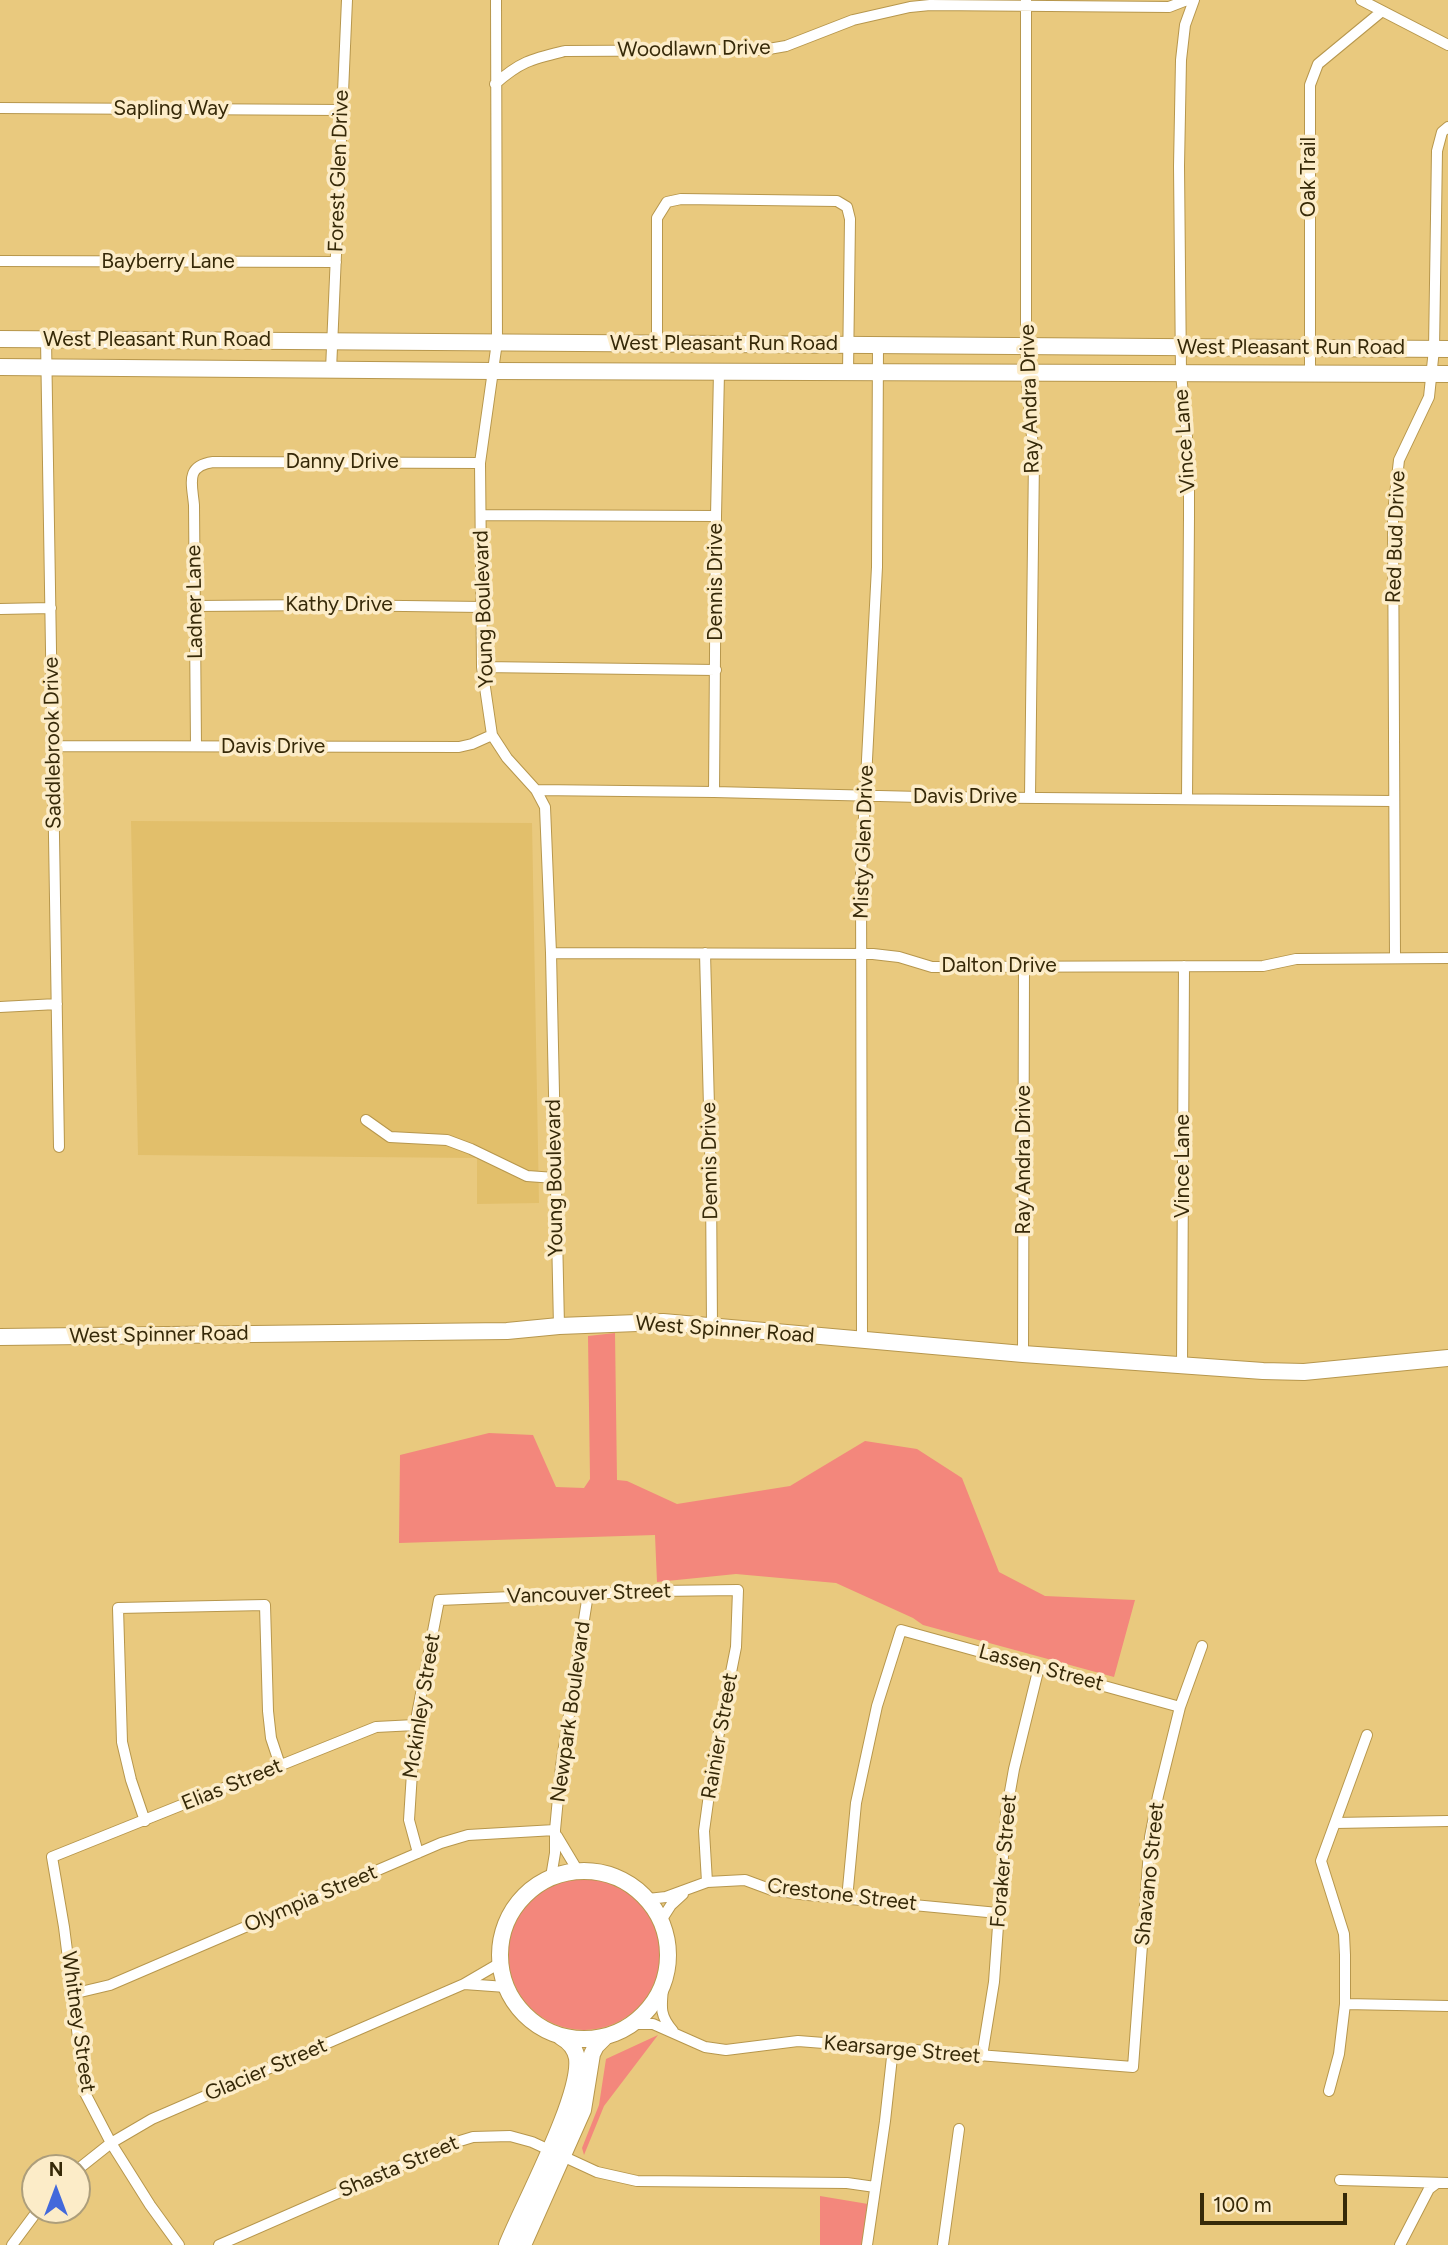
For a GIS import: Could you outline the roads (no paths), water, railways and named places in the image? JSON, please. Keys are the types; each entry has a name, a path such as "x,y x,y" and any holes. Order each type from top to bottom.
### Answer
{"main road":[{"name":"West Pleasant Run Road","path":"0,339 1441,349"},
{"name":"West Pleasant Run Road","path":"0,367 1440,374"},
{"name":"West Spinner Road","path":"0,1337 507,1331 663,1322 1023,1354 1304,1372 1448,1357"},
{"path":"507,2245 535,2198 556,2153 583,2110 592,2054 596,2046 606,2037 634,2024 651,2008 663,1989 669,1966 669,1942 662,1919 648,1899 633,1886 597,1871 578,1871 551,1877 533,1888 517,1903 500,1942 500,1963 512,2000 527,2017 545,2030 567,2040 573,2047 577,2065 556,2153"},
{"path":"559,2036 582,2039 606,2037"},
{"path":"523,2245 535,2198"}],"street":[{"name":"Forest Glen Drive","path":"331,370 346,0"},
{"name":"Young Boulevard","path":"496,0 497,342 480,463 482,667 492,735 506,758 536,790 545,807 559,1326"},
{"name":"Woodlawn Drive","path":"495,84 514,66 565,51 763,50 786,46 853,20 911,7 1026,3 1169,7 1187,0"},
{"name":"Vince Lane","path":"1187,799 1189,471 1181,373 1179,166 1181,60 1185,25 1194,0"},
{"path":"1361,0 1448,45"},
{"name":"Ray Andra Drive","path":"1026,3 1026,373 1034,458 1030,797"},
{"name":"Oak Trail","path":"1310,373 1310,85 1318,64 1381,12"},
{"name":"Sapling Way","path":"0,108 341,110"},
{"name":"Red Bud Drive","path":"1395,957 1393,513 1399,460 1440,374 1437,151 1442,132 1448,127"},
{"path":"657,343 657,218 667,202 681,199 837,201 848,207 850,219 848,372"},
{"name":"Bayberry Lane","path":"0,261 335,262"},
{"name":"Saddlebrook Drive","path":"47,339 59,1147"},
{"name":"Misty Glen Drive","path":"862,1340 861,875 877,566 878,345"},
{"name":"Dennis Drive","path":"714,792 719,372"},
{"name":"Danny Drive","path":"203,463 480,463"},
{"name":"Ladner Lane","path":"196,746 191,477 193,470 203,463"},
{"path":"481,515 716,516"},
{"name":"Kathy Drive","path":"195,606 482,607"},
{"path":"0,609 51,608"},
{"path":"482,667 716,670"},
{"name":"Davis Drive","path":"52,746 459,747 492,735"},
{"name":"Davis Drive","path":"536,790 1393,801"},
{"name":"Dalton Drive","path":"551,953 862,954 899,957 932,967 1263,965 1296,958 1448,958"},
{"name":"Dennis Drive","path":"705,953 712,1326"},
{"name":"Ray Andra Drive","path":"1023,1354 1024,966"},
{"name":"Vince Lane","path":"1182,1366 1184,966"},
{"path":"0,1007 57,1004"},
{"path":"366,1120 390,1137 447,1140 527,1175 555,1178"},
{"name":"Vancouver Street","path":"439,1600 738,1590"},
{"name":"Rainier Street","path":"707,1882 704,1832 714,1758 736,1647 738,1590"},
{"name":"Newpark Boulevard","path":"551,1877 561,1766 588,1594"},
{"name":"Mckinley Street","path":"418,1853 409,1820 415,1725 439,1600"},
{"path":"145,1821 122,1742 118,1608 265,1605 268,1712 271,1738 281,1765"},
{"name":"Lassen Street","path":"847,1899 856,1803 877,1706 901,1630 1180,1707"},
{"name":"Shavano Street","path":"1133,2067 1150,1837 1180,1707 1202,1646"},
{"name":"Foraker Street","path":"982,2056 994,1982 1006,1814 1039,1667"},
{"name":"Elias Street","path":"52,1857 376,1727 415,1725"},
{"path":"1329,2091 1339,2054 1345,2004 1344,1934 1321,1861 1367,1735"},
{"path":"1335,1823 1448,1821"},
{"name":"Newpark Boulevard","path":"555,1830 561,1845 578,1871"},
{"name":"Olympia Street","path":"72,1994 110,1985 418,1853 468,1835 555,1830"},
{"name":"Whitney Street","path":"52,1857 64,1927 85,2093 111,2143 179,2245"},
{"name":"Crestone Street","path":"648,1899 666,1897 707,1882 746,1880 772,1890 998,1913"},
{"name":"Crestone Street","path":"662,1919 671,1905 688,1890"},
{"name":"Glacier Street","path":"91,2159 111,2143 152,2119 464,1984 500,1963"},
{"name":"Glacier Street","path":"464,1984 506,1987"},
{"path":"663,1989 661,2009 664,2021 675,2033"},
{"path":"1345,2004 1448,2006"},
{"name":"Kearsarge Street","path":"634,2024 653,2024 705,2047 726,2050 798,2041 1133,2067"},
{"path":"867,2245 893,2048"},
{"path":"943,2245 959,2129"},
{"name":"Shasta Street","path":"219,2245 450,2144 473,2137 493,2135 532,2142 597,2172 637,2181 847,2183 875,2187"},
{"path":"1340,2180 1443,2183"},
{"path":"1400,2245 1429,2189 1443,2183"},
{"path":"12,2245 28,2224"}]}
